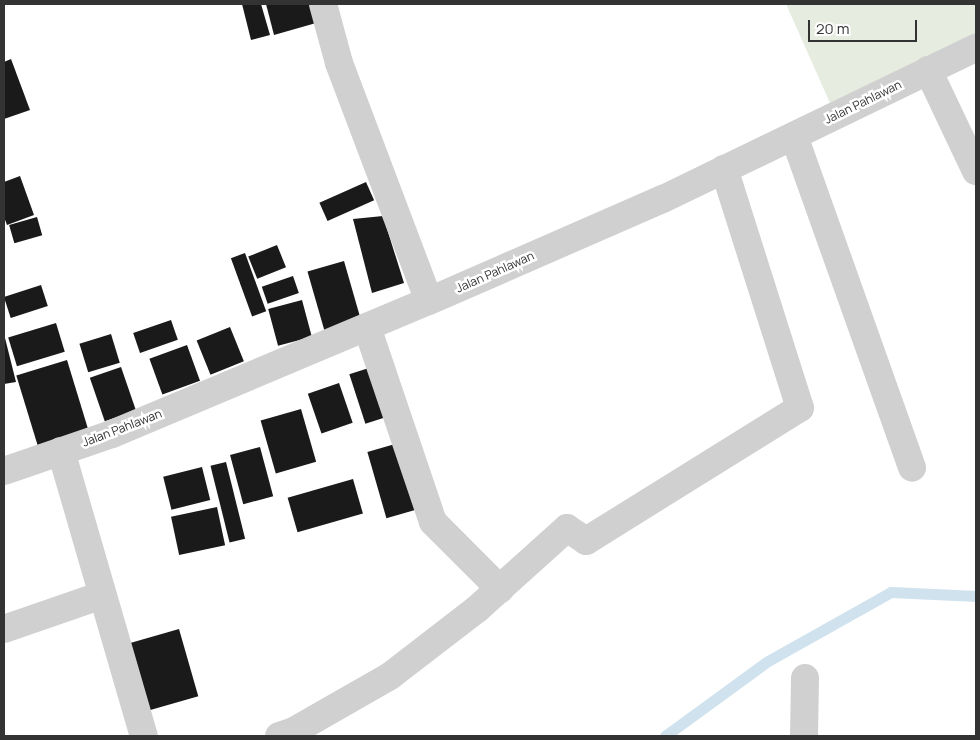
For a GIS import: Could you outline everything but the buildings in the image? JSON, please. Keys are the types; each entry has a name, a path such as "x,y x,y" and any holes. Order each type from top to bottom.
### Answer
{"street":[{"path":"323,4 339,63 429,301"},
{"name":"Jalan Pahlawan","path":"4,471 112,434 429,301 663,199 976,48"},
{"path":"928,70 976,171"},
{"path":"794,136 912,468"},
{"path":"279,736 294,731 390,676 477,609 567,528 586,541 800,408 724,169"},
{"path":"367,327 434,522 500,589"},
{"path":"60,451 144,736"},
{"path":"4,629 102,594"},
{"path":"804,736 805,678"}],"shaded area":[{"path":"786,4 976,4 976,34 830,103"}],"waterway":[{"path":"665,736 768,661 891,592 976,596"}]}
